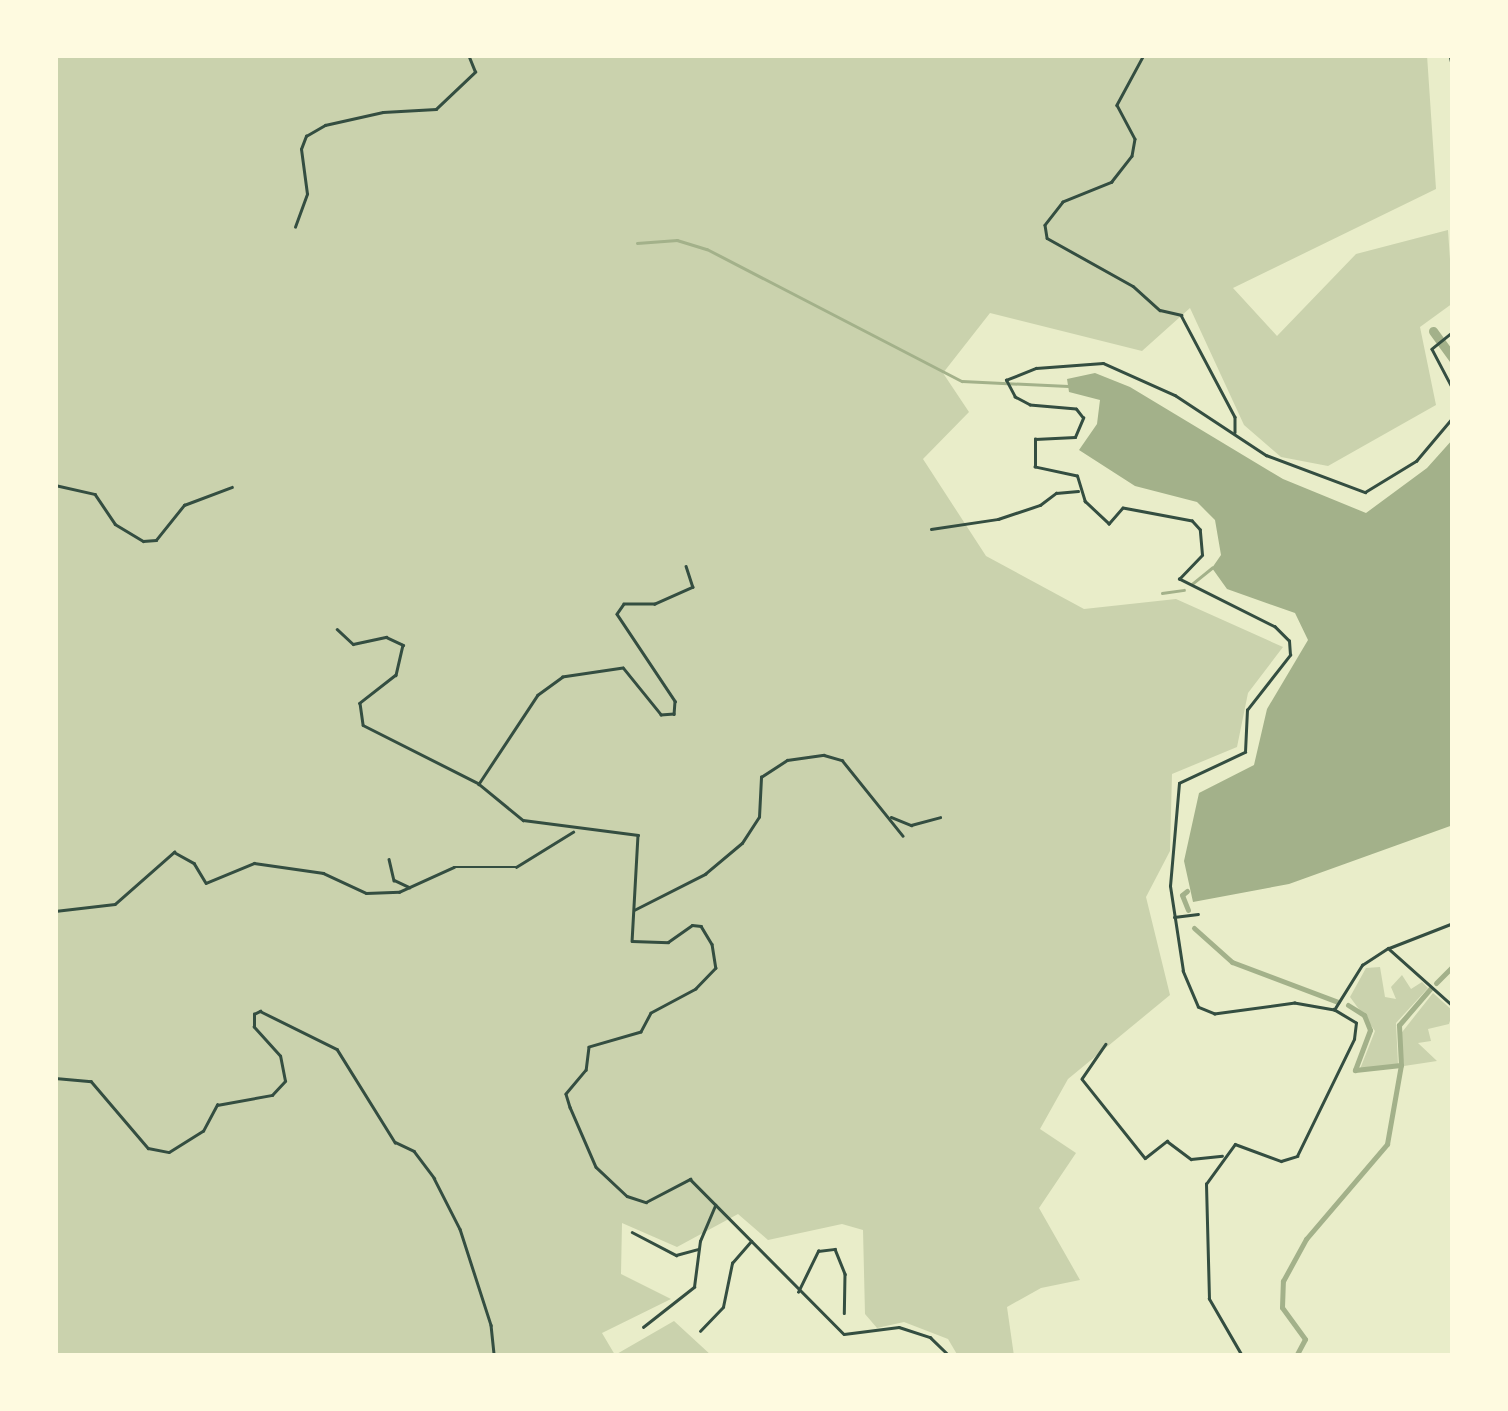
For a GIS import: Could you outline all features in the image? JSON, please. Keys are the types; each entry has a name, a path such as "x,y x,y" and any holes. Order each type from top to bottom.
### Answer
{"street":[{"path":"295,227 308,194 300,149 306,136 325,124 383,112 436,110 474,72 468,55"},
{"path":"1144,55 1117,105 1135,139 1132,156 1112,182 1063,202 1045,224 1047,238 1134,286 1160,310 1181,315 1235,417 1235,434"},
{"path":"1450,55 1453,69"},
{"path":"1453,332 1436,342 1434,357 1453,389"},
{"path":"1242,1356 1208,1299 1206,1184 1235,1144 1281,1161 1297,1156 1354,1039 1350,1015 1334,1010 1295,1004 1206,1012 1190,992 1173,917 1179,783 1245,752 1247,710 1291,650 1285,632 1179,580 1202,555 1200,530 1192,521 1123,508 1109,524 1080,492 1077,476 1034,467 1032,444 1075,437 1083,428 1081,412 1030,406 1009,390 1007,376 1103,362 1143,378 1309,476 1364,492 1416,462 1453,417"},
{"path":"55,485 95,494 115,524 144,540 156,540 170,514 184,505 232,487"},
{"path":"930,529 998,519 1040,506 1056,492 1080,492"},
{"path":"479,784 538,694 563,677 623,668 662,715 674,714 675,701 617,614 624,604 655,604 693,587 686,566"},
{"path":"337,629 353,644 386,637 403,645 396,675 360,704 363,724 479,784 522,820 574,831 638,834 629,936 645,945 701,926 716,968 679,1002 650,1012 641,1032 589,1047 586,1070 566,1094 596,1167 615,1188 646,1202 690,1179 797,1294 844,1334 899,1328 930,1337 950,1356"},
{"path":"55,697 55,724"},
{"path":"631,912 705,874 742,843 759,817 761,777 787,760 834,755 890,816 902,836"},
{"path":"890,816 911,825 940,817"},
{"path":"55,912 106,908 174,852 194,863 206,883 254,863 323,873 366,893 410,888 454,867 516,867 549,852 574,831"},
{"path":"390,859 394,880 410,888"},
{"path":"1173,917 1198,914"},
{"path":"1334,1010 1362,965 1388,948 1453,922"},
{"path":"1388,948 1453,1006"},
{"path":"55,1078 91,1080 148,1148 168,1152 203,1131 218,1105 272,1095 284,1080 280,1056 254,1027 260,1010 346,1054 367,1104 395,1142 421,1158 460,1229 491,1325 494,1356"},
{"path":"1106,1044 1082,1079 1145,1158 1167,1140 1190,1158 1224,1156"},
{"path":"643,1327 694,1287 699,1249 716,1204"},
{"path":"632,1232 676,1255 699,1249"},
{"path":"700,1331 723,1307 732,1263 750,1241"},
{"path":"797,1294 818,1251 834,1248 845,1274 844,1313"}],"shaded area":[{"path":"55,55 1427,55 1436,189 1233,288 1277,336 1356,254 1448,230 1453,303 1420,327 1436,405 1328,466 1281,457 1244,425 1190,308 1142,351 990,313 943,373 969,412 923,459 986,556 1084,609 1176,599 1283,647 1248,693 1237,747 1172,774 1170,851 1146,897 1170,995 1068,1079 1040,1129 1076,1153 1039,1208 1080,1280 1041,1288 1007,1307 1014,1356 958,1356 948,1339 904,1322 877,1328 865,1314 863,1230 842,1224 768,1240 738,1214 677,1247 622,1223 621,1274 671,1299 602,1333 615,1355 674,1321 712,1356 55,1356"},
{"path":"1095,373 1130,387 1283,479 1366,513 1427,468 1453,439 1453,825 1289,884 1193,902 1184,861 1199,793 1254,765 1267,709 1308,640 1295,613 1227,589 1212,568 1221,555 1215,520 1197,502 1135,486 1079,450 1097,424 1100,400 1069,392 1067,379"},
{"path":"1380,967 1385,997 1396,999 1391,987 1402,975 1411,989 1422,982 1428,988 1396,1023 1398,1064 1360,1069 1375,1031 1350,997 1366,968"},
{"path":"1433,993 1453,1011 1449,1024 1428,1029 1431,1041 1418,1043 1437,1061 1404,1066 1399,1036"}],"waterway":[{"path":"637,243 677,240 707,249 962,381 1068,386"},
{"path":"1433,331 1453,359"},
{"path":"1192,584 1212,568"},
{"path":"1162,593 1184,590"},
{"path":"1187,891 1182,895 1188,910"},
{"path":"1194,928 1232,962 1338,1002"},
{"path":"1436,983 1453,966"},
{"path":"1296,1356 1305,1339 1282,1307 1283,1281 1306,1239 1387,1144 1401,1065 1399,1025 1430,989"},
{"path":"1348,1005 1364,1015 1370,1030 1355,1070 1401,1065"}]}
